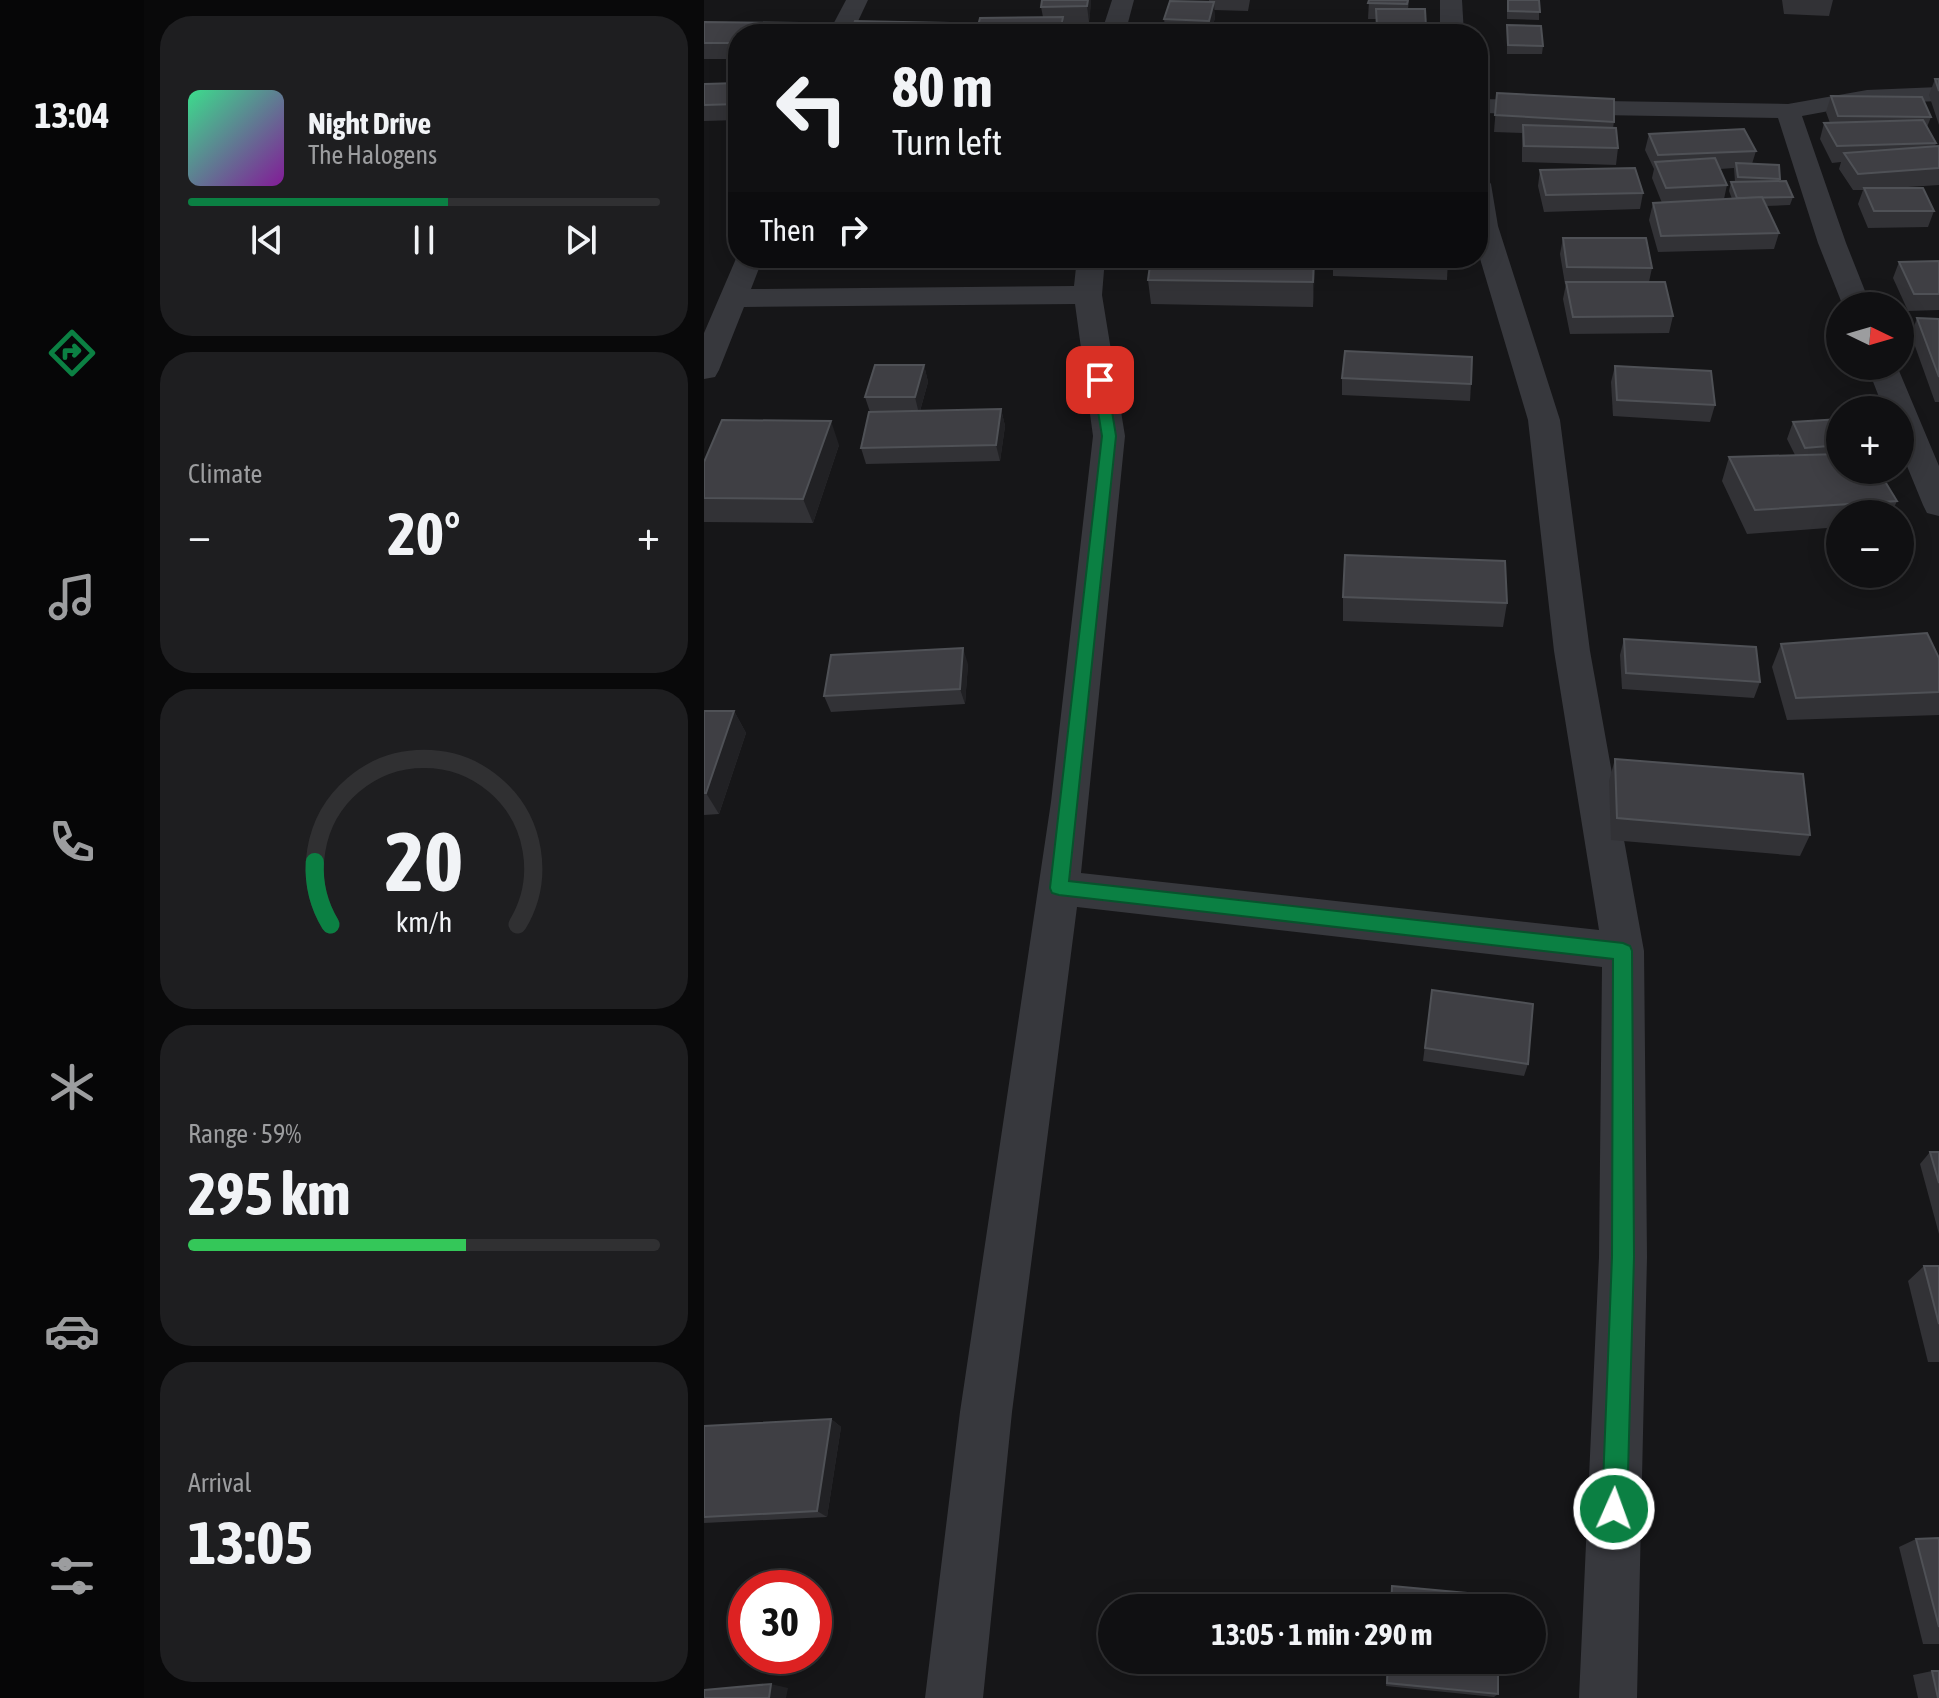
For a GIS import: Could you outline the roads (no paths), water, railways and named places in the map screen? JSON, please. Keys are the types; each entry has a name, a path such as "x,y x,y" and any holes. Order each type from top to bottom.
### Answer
{"street":[{"path":"845,24 857,0"},
{"path":"1116,24 1123,0"},
{"path":"1451,0 1452,24"},
{"path":"1488,106 1788,111 1867,97 1939,94"},
{"path":"1788,111 1851,292"},
{"path":"1488,239 1544,420 1572,651 1623,951 1623,1257 1608,1698"},
{"path":"704,370 745,268"},
{"path":"733,298 1089,277 1109,436 1059,888 986,1412 954,1698"},
{"path":"1914,429 1939,505"},
{"path":"1059,888 1623,951"}]}
